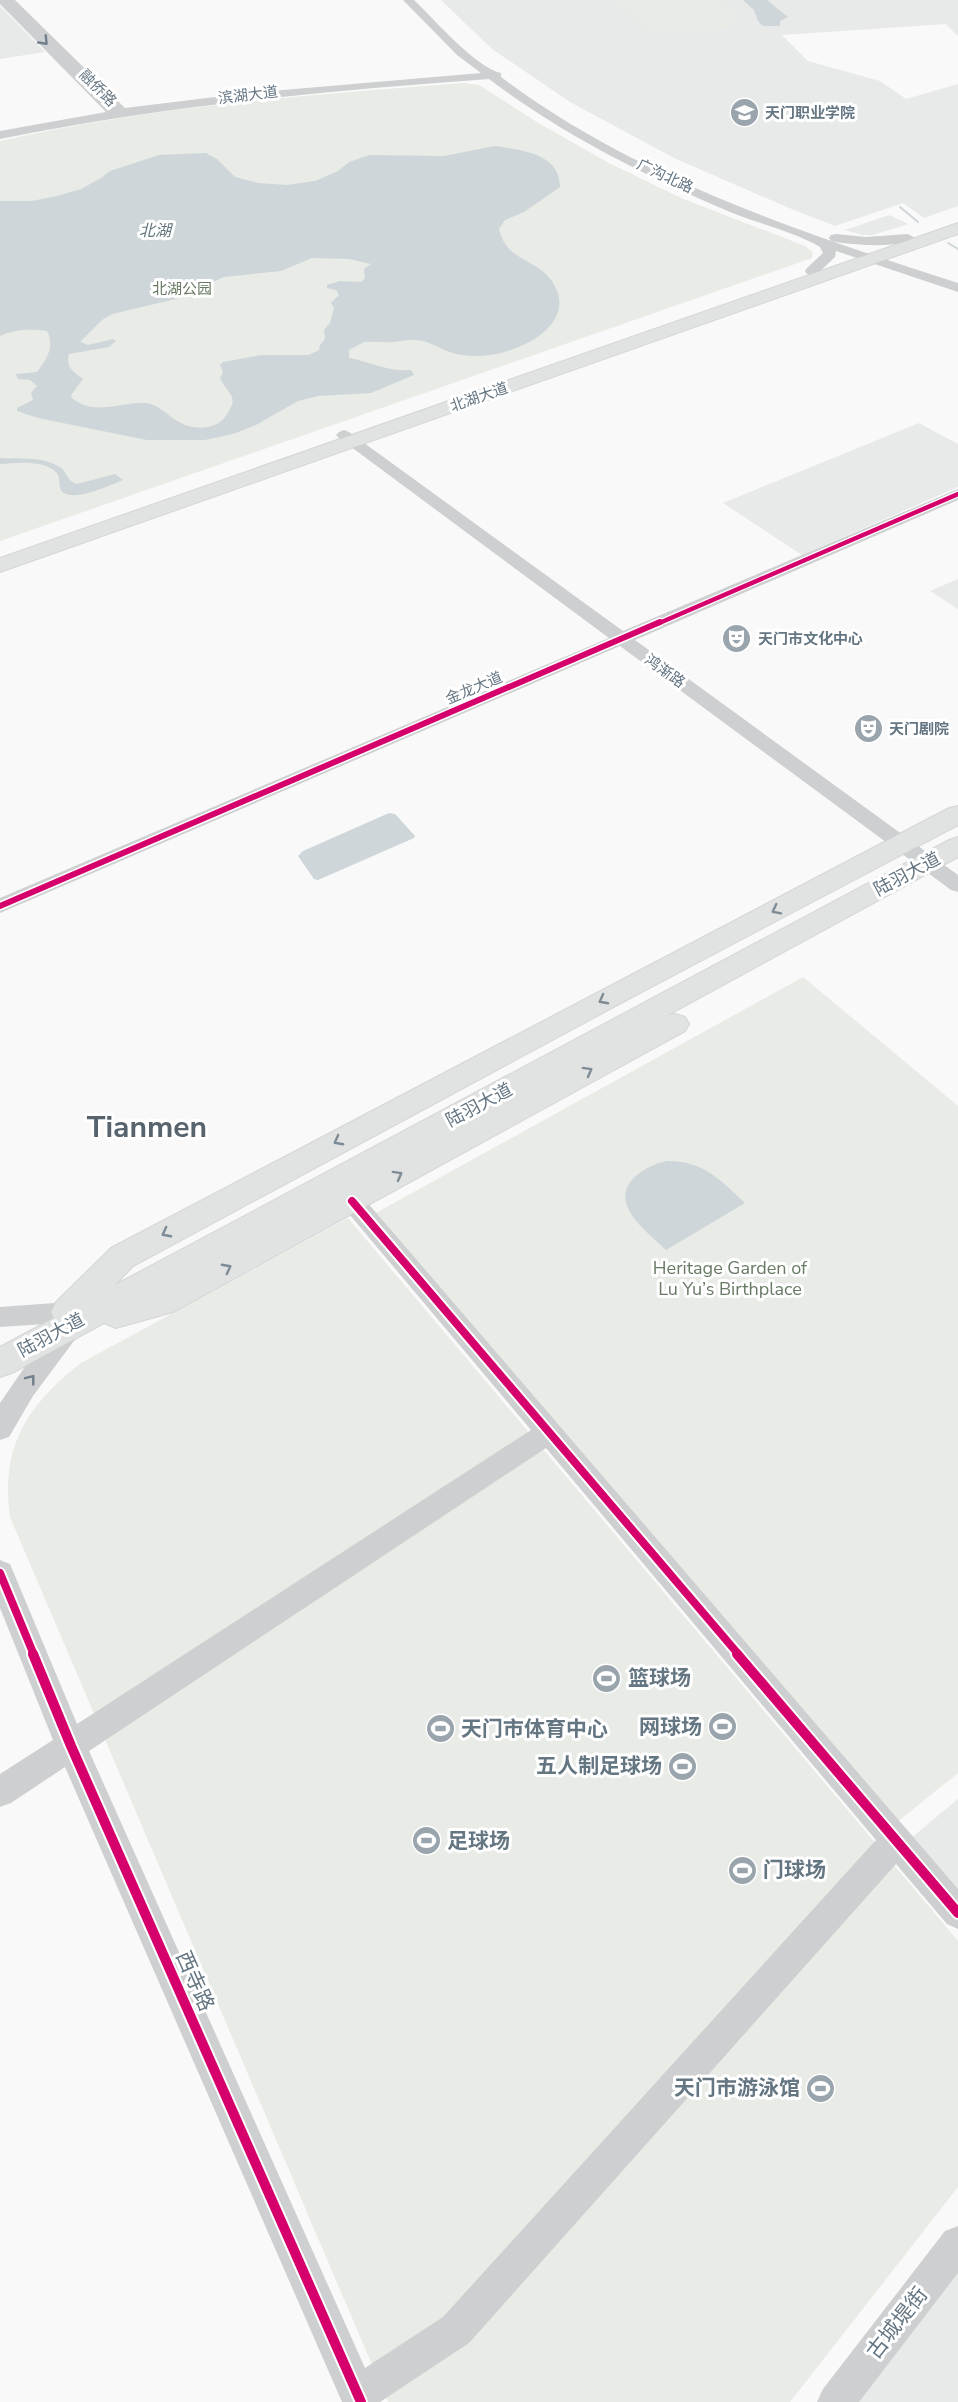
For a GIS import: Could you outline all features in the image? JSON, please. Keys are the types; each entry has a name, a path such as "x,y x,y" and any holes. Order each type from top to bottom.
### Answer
{"main road":[{"name":"北湖大道","path":"0,555 348,438 817,274 913,240 958,220"},
{"name":"北湖大道","path":"913,240 958,228"},
{"name":"北湖大道","path":"0,565 348,438"},
{"path":"71,1318 161,1303 352,1201 904,898 935,865 958,814"},
{"name":"陆羽大道","path":"0,1363 71,1318 352,1158 935,865 958,835"},
{"name":"陆羽大道","path":"0,1349 71,1318 935,865 958,846"},
{"path":"71,1318 122,1257 406,1104 845,874 935,865"},
{"path":"506,1090 560,1086"},
{"path":"352,1158 406,1104"}],"street":[{"name":"融侨路","path":"2,0 118,112"},
{"name":"融侨路","path":"9,0 118,112"},
{"name":"广沟北路","path":"408,0 440,35 492,74 549,115 618,154 707,196 868,256 958,282"},
{"name":"广沟北路","path":"417,0 446,32 492,74"},
{"name":"滨湖大道","path":"0,134 118,112 324,87 492,74"},
{"path":"817,274 872,267 910,269 910,251 913,240 855,241 818,237"},
{"path":"817,274 830,254 826,245 818,237"},
{"name":"广沟北路","path":"910,269 958,288"},
{"name":"鸿渐路","path":"348,438 935,865"},
{"name":"金龙大道","path":"0,906 958,494"},
{"path":"352,1201 958,1913"},
{"path":"0,1317 71,1318"},
{"path":"0,1429 8,1411 71,1318"},
{"path":"0,1792 549,1432"},
{"name":"西寺路","path":"0,1573 71,1746 359,2398"},
{"path":"359,2398 456,2330 896,1841"},
{"name":"古城堤街","path":"836,2402 958,2244"}],"shaded area":[{"name":"天门职业学院","path":"441,0 958,0 958,36 946,24 782,35 808,61 880,81 906,99 958,84 958,206 924,218 903,203 835,226 789,208 674,158 570,102 492,49"},
{"path":"0,6 45,52 0,59"},
{"path":"889,215 908,224 873,235 862,235 845,230"},
{"path":"919,423 958,444 958,487 802,555 723,503"},
{"path":"958,579 958,609 930,591"},
{"path":"958,1799 958,1895 910,1839"},
{"path":"958,2269 958,2402 856,2402"}],"green space":[{"path":"614,0 720,0 735,12 737,18 731,26 711,33 650,33"},
{"name":"北湖公园","path":"464,83 479,85 540,124 609,163 681,198 805,246 813,252 812,258 0,541 0,141 172,110 289,97"},
{"name":"Heritage Garden of Lu Yu’s Birthplace","path":"803,977 958,1106 958,1773 896,1823 374,1214"},
{"name":"天门市体育中心","path":"348,1218 958,1941 958,2187 790,2402 388,2402 10,1517 9,1469 14,1449 32,1412 62,1379 81,1363"}],"water":[{"path":"743,0 767,0 788,17 780,21 780,26 763,26 758,21 754,10"},
{"name":"北湖","path":"495,146 537,155 554,167 560,187 524,212 505,220 499,229 503,241 510,250 545,273 553,282 558,294 559,308 554,320 533,340 504,352 477,356 456,354 416,340 363,343 349,350 349,358 386,368 411,370 414,375 371,393 318,396 298,401 256,425 233,434 205,440 147,440 38,418 17,411 17,408 33,400 31,393 37,386 30,380 18,379 16,374 37,372 47,357 50,342 47,331 24,330 0,336 0,201 32,201 57,196 81,189 110,171 159,155 206,153 217,159 235,177 258,183 287,185 315,181 338,171 349,162 370,155 444,156","holes":["312,258 349,259 371,264 364,269 365,278 361,282 340,281 327,285 327,288 336,290 339,295 331,303 334,308 330,323 324,330 325,339 319,350 309,355 261,355 223,362 220,365 223,372 220,378 233,400 230,410 217,424 199,428 188,426 152,404 96,407 88,406 72,398 71,395 83,379 69,366 69,354 109,347 116,341 113,339 88,345 80,342 102,320 112,314 176,299 224,277 281,271"]},
{"path":"0,458 32,459 55,464 77,484 115,474 123,480 94,491 69,495 62,491 58,474 50,468 37,463 0,464"},
{"path":"389,813 395,814 415,836 414,838 318,880 314,879 298,856 303,851"},
{"path":"667,1161 691,1164 701,1168 719,1179 745,1203 666,1250 635,1220 625,1199 626,1190 636,1176 651,1166"}],"waterway":[{"path":"900,207 918,222"},
{"path":"948,243 958,249"}],"cycle path":[{"path":"0,906 958,494"},
{"path":"352,1201 958,1913"},
{"path":"0,1573 71,1746 361,2402"}],"place":[{"name":"天门职业学院","path":"744,113"},
{"name":"天门市文化中心","path":"737,639"},
{"name":"天门剧院","path":"868,729"},
{"name":"篮球场","path":"607,1678"},
{"name":"网球场","path":"723,1727"},
{"name":"天门市体育中心","path":"440,1729"},
{"name":"五人制足球场","path":"683,1766"},
{"name":"足球场","path":"426,1841"},
{"name":"门球场","path":"742,1870"},
{"name":"天门市游泳馆","path":"821,2088"}],"district":[{"name":"Tianmen","path":"147,1127"}]}
